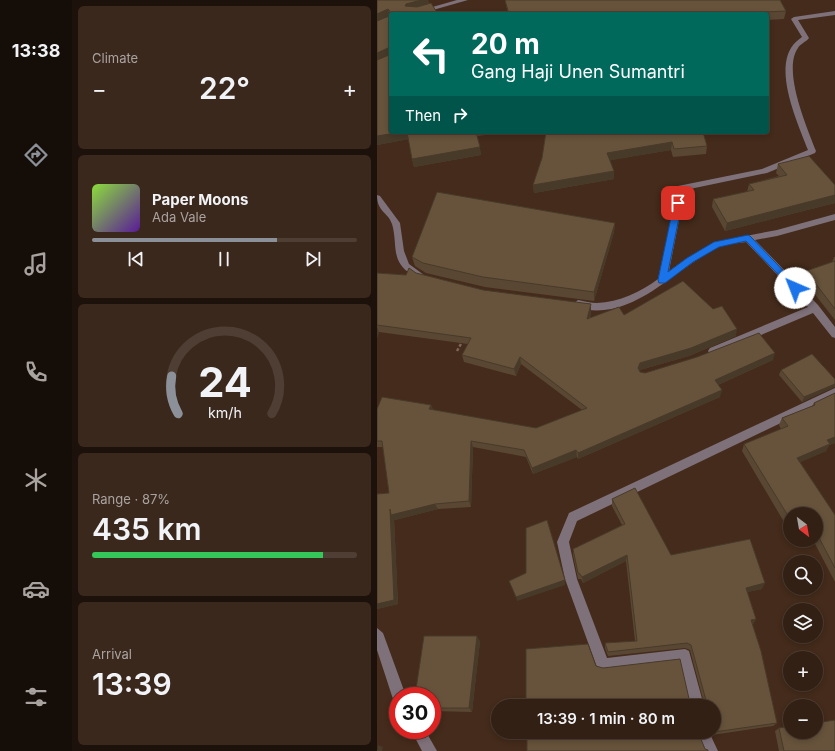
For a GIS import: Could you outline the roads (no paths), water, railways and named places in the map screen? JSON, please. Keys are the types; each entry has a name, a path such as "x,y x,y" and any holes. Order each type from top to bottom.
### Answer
{"street":[{"path":"419,12 465,0"},
{"path":"662,280 681,188 764,171 812,151 797,108 788,69 793,49 806,38 794,19 835,13"},
{"path":"377,198 396,223 400,251 405,266 422,277 429,278"},
{"path":"566,303 596,307 621,303 652,288 690,260 717,244 777,233 835,217"},
{"path":"748,238 815,308 835,334"},
{"path":"706,354 815,308"},
{"path":"695,699 685,655 603,665 571,580 563,542 573,518 835,392"},
{"path":"377,634 379,636 396,687"},
{"path":"423,739 430,751"},
{"path":"705,739 711,751"}]}
